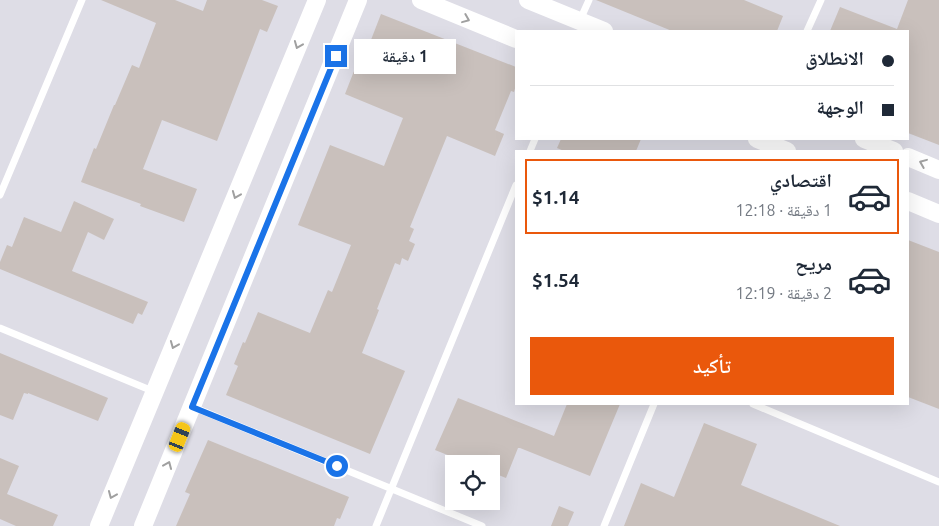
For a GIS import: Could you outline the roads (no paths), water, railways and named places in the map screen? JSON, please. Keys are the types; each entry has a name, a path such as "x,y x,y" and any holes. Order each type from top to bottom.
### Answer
{"street":[{"path":"99,526 317,0"},
{"path":"143,526 358,0"},
{"path":"421,0 515,39"},
{"path":"528,0 602,30"},
{"path":"866,140 892,150"},
{"path":"759,142 784,150"},
{"path":"909,157 939,170"},
{"path":"909,201 939,214"}],"lane":[{"path":"0,195 82,0"},
{"path":"580,21 589,0"},
{"path":"807,30 821,0"},
{"path":"376,526 515,187"},
{"path":"0,328 155,392"},
{"path":"604,526 654,405"},
{"path":"754,405 939,482"},
{"path":"192,407 482,526"}]}
